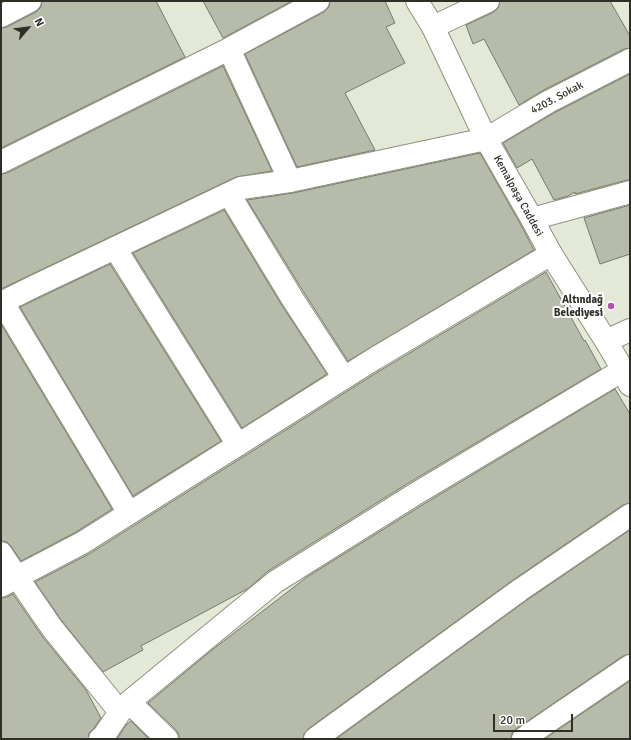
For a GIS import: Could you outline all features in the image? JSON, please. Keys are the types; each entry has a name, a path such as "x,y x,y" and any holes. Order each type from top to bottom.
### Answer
{"street":[{"path":"1,16 30,1"},
{"path":"1,162 229,49 318,1"},
{"name":"Kemalpaşa Caddesi","path":"417,1 433,28 486,139 551,254 606,341 626,377"},
{"path":"433,28 488,1"},
{"path":"229,49 290,181"},
{"name":"4203. Sokak","path":"2,303 241,188 290,181 486,139 548,102 630,60"},
{"path":"532,220 630,192"},
{"path":"229,194 292,298 344,378"},
{"path":"115,248 238,445"},
{"path":"9,581 82,543 344,378 551,254"},
{"path":"2,303 129,513"},
{"path":"606,341 630,330"},
{"path":"100,739 125,707 275,582 417,493 626,377"},
{"path":"315,739 520,590 630,515"},
{"path":"1,552 9,581 125,707 167,739"},
{"path":"523,739 630,666"}],"building":[{"path":"42,1 156,1 185,57 1,148 1,28 7,27 36,12 41,7"},
{"path":"203,1 292,1 223,38"},
{"path":"330,1 385,1 395,23 386,27 405,63 345,93 375,150 297,167 245,54 324,12 329,7"},
{"path":"500,1 610,1 630,36 630,48 624,49 542,91 519,105 484,39 473,44 466,25 494,12 498,8"},
{"path":"223,66 272,171 236,177 1,289 1,174 7,173"},
{"path":"630,74 630,180 575,194 575,192 568,196 554,200 532,159 517,168 503,143 554,113"},
{"path":"480,153 534,250 348,361 247,200 293,193"},
{"path":"630,205 630,254 600,264 584,218"},
{"path":"224,210 281,304 327,374 242,428 133,253"},
{"path":"110,264 221,441 133,496 20,307"},
{"path":"546,272 601,369 410,482 268,571 249,588 141,646 143,650 103,672 62,621 35,582 89,554 381,370"},
{"path":"1,324 112,509 76,532 21,561 7,542 1,541"},
{"path":"615,389 630,414 630,503 623,505 513,580 308,729 304,734 303,739 179,739 179,735 176,730 148,703 212,650 307,577 424,504"},
{"path":"630,530 630,654 623,656 516,729 512,733 511,739 336,739 527,600"},
{"path":"13,594 42,636 86,690 101,718 89,733 88,739 1,739 1,598"},
{"path":"630,681 630,739 545,739 556,731"},
{"path":"131,721 149,739 117,739 126,725"}],"place":[{"name":"Altındağ Belediyesi","path":"611,306"}]}
